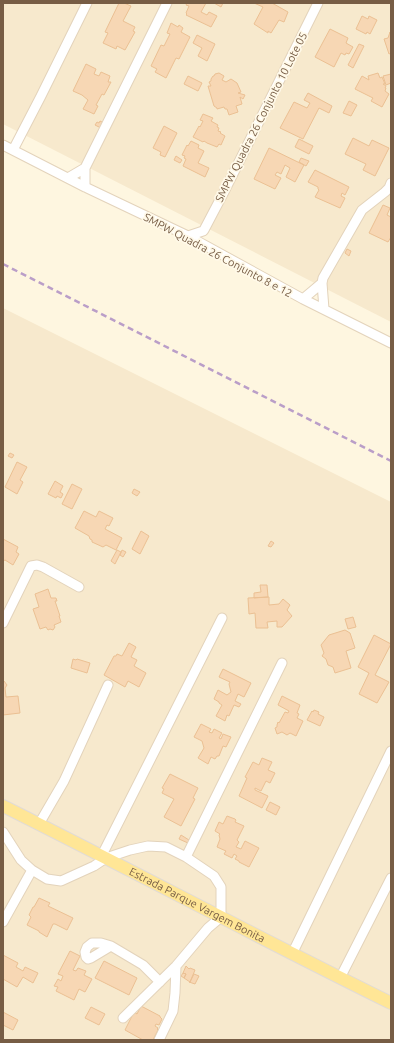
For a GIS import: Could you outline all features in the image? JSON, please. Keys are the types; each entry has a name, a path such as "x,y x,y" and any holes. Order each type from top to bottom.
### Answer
{"main road":[{"name":"Estrada Parque Vargem Bonita","path":"3,806 391,1003"}],"street":[{"path":"13,150 87,3"},
{"path":"85,187 85,168 167,3"},
{"name":"SMPW Quadra 26 Conjunto 10 Lote 05","path":"203,231 318,3"},
{"name":"SMPW Quadra 26 Conjunto 8 e 12","path":"3,145 85,187 188,236 302,299 391,342"},
{"path":"68,178 85,168"},
{"path":"324,309 323,278 359,215 366,206 389,188 391,183"},
{"path":"188,236 203,231 206,246"},
{"path":"302,299 322,283"},
{"path":"3,623 31,566 37,565 43,567 79,587"},
{"path":"3,832 21,860 32,870 47,879 61,881 94,866 104,856 222,618"},
{"path":"186,857 282,663"},
{"path":"39,824 64,781 108,684"},
{"path":"292,954 391,751"},
{"path":"104,856 148,846 166,847 186,857 214,876 221,887 222,917 208,928 176,966 123,1018"},
{"path":"3,922 32,870"},
{"path":"340,978 391,878"},
{"path":"111,946 143,964 160,982"},
{"path":"159,1040 172,1011 175,993 176,966"}],"shaded area":[{"path":"3,3 391,3 391,322 3,124"},
{"path":"3,308 391,502 391,1040 3,1040"}],"building":[{"path":"119,3 124,3 131,6 123,21 135,27 133,31 135,32 125,50 117,46 116,49 103,43 108,33 105,32"},
{"path":"187,3 206,3 201,12 207,15 209,12 217,16 211,27 186,15 189,6 186,5"},
{"path":"214,3 223,3 221,7"},
{"path":"254,3 272,3 288,12 284,22 279,20 271,33 268,31 268,33 254,24 263,7"},
{"path":"362,16 368,19 369,16 377,20 370,34 367,32 366,34 356,29"},
{"path":"171,23 178,27 179,25 183,28 181,32 190,37 179,59 176,58 166,78 155,72 157,69 151,66 161,45 164,46 170,34 167,33"},
{"path":"330,29 348,38 346,43 353,47 349,54 346,53 345,55 341,53 334,67 315,57"},
{"path":"390,32 391,53 389,54 384,39 388,38"},
{"path":"197,35 215,44 207,61 198,56 202,48 193,43"},
{"path":"359,44 364,46 353,68 348,65"},
{"path":"86,64 96,69 94,74 99,76 101,72 110,76 108,82 111,82 104,95 102,94 96,105 98,106 94,114 83,109 88,100 82,95 73,91"},
{"path":"219,73 224,76 222,80 226,82 231,79 237,83 241,92 238,93 245,95 243,99 240,97 242,104 236,106 238,112 229,115 227,109 224,107 217,109 214,106 208,86 211,86 209,82 213,76"},
{"path":"378,73 380,78 382,77 385,84 383,84 386,86 385,91 389,94 382,107 371,101 373,98 355,89 362,76 369,80 368,76"},
{"path":"391,74 391,83 386,85 383,76"},
{"path":"188,76 202,83 198,91 184,84"},
{"path":"308,93 332,106 329,113 319,108 303,139 280,128 294,102 307,108 310,103 304,100"},
{"path":"349,101 357,105 351,116 343,113"},
{"path":"203,114 213,118 211,121 218,125 218,131 225,136 221,145 219,144 217,147 193,137 203,121 200,120"},
{"path":"100,121 106,124 103,129 95,125"},
{"path":"164,126 177,133 165,157 160,155 161,152 153,148"},
{"path":"353,138 369,146 372,140 389,148 375,176 363,170 366,164 345,154"},
{"path":"299,139 313,146 309,154 295,147"},
{"path":"191,141 199,145 198,148 204,151 198,163 209,168 205,177 183,166 186,159 184,158 185,156 182,155 187,145 188,146"},
{"path":"269,148 304,165 295,182 286,177 290,168 285,165 281,174 277,172 275,175 281,178 275,189 254,179"},
{"path":"176,156 182,160 180,163 174,160"},
{"path":"301,158 309,161 306,166 299,162"},
{"path":"315,170 349,187 345,195 342,193 341,196 345,198 340,208 315,197 319,190 318,187 308,182"},
{"path":"383,205 390,208 387,215 391,217 391,237 388,242 369,233"},
{"path":"347,249 351,251 349,256 345,253"},
{"path":"10,453 14,455 12,458 8,456"},
{"path":"17,462 27,467 20,480 23,482 17,494 5,487"},
{"path":"55,481 63,486 60,492 63,494 61,498 57,496 56,498 48,494"},
{"path":"72,484 82,489 72,509 62,504"},
{"path":"134,489 140,492 137,496 132,493"},
{"path":"84,511 96,517 99,511 113,518 109,526 107,525 105,529 122,538 116,550 106,545 103,547 92,542 89,536 75,528"},
{"path":"141,531 149,536 140,554 132,549"},
{"path":"3,539 18,547 16,552 19,554 13,565 5,560 3,561"},
{"path":"271,541 274,543 271,547 268,546"},
{"path":"117,550 121,552 115,564 111,561"},
{"path":"122,550 126,552 123,557 120,555"},
{"path":"260,585 267,585 268,597 254,598 254,593 261,592"},
{"path":"48,589 51,598 56,598 57,601 55,601 61,622 54,625 55,627 53,630 48,630 46,627 40,629 33,609 39,607 35,594"},
{"path":"269,597 269,605 279,604 283,599 290,605 287,610 292,616 282,627 277,627 277,621 267,622 268,628 256,628 255,613 249,614 248,598"},
{"path":"353,617 356,627 348,629 345,619"},
{"path":"345,630 350,633 355,648 346,651 351,668 335,673 333,667 328,665 326,659 322,656 324,653 321,645 329,635"},
{"path":"374,635 391,644 375,675 389,682 377,703 359,694 369,673 358,667"},
{"path":"129,643 136,647 131,657 137,660 134,666 146,673 139,687 128,681 125,687 104,675 114,656 117,654 122,656"},
{"path":"73,659 90,663 87,673 71,668"},
{"path":"223,669 251,683 244,697 238,694 235,701 241,704 239,707 234,705 225,721 216,716 222,705 214,699 218,690 227,695 231,692 230,682 219,677"},
{"path":"3,681 7,685 5,688 6,697 18,696 20,713 3,715"},
{"path":"282,696 300,705 297,718 303,721 296,736 290,733 287,735 282,732 277,734 275,728 277,727 278,722 279,723 285,712 288,713 289,711 278,705"},
{"path":"314,710 319,712 318,714 324,717 320,726 307,720"},
{"path":"201,724 211,729 209,732 212,733 214,729 222,733 219,738 221,739 223,734 231,737 226,747 223,746 219,756 215,759 211,757 208,764 198,758 204,748 202,741 194,737"},
{"path":"262,758 272,762 268,770 275,773 270,783 266,781 261,791 255,788 255,790 268,796 262,808 239,796 247,778 245,777 253,762 259,765"},
{"path":"170,774 198,788 193,798 195,799 181,826 164,817 174,799 162,793 164,789 162,788"},
{"path":"270,802 280,807 276,815 266,810"},
{"path":"227,816 235,819 235,822 244,826 237,840 239,842 236,847 241,849 245,841 259,848 249,867 235,859 237,856 234,854 232,858 224,854 226,851 217,847 220,834 215,831 219,822 223,824"},
{"path":"181,835 189,840 188,843 179,839"},
{"path":"39,898 50,903 48,906 73,918 67,930 53,924 47,937 27,925 31,917 29,915"},
{"path":"70,951 80,956 73,970 76,971 78,968 86,971 84,975 92,979 85,992 79,989 74,1000 56,991 58,987 54,986 58,979 61,981 63,976 58,974"},
{"path":"3,955 18,963 16,967 23,971 25,967 38,973 33,983 23,977 17,987 3,979"},
{"path":"104,961 137,978 129,995 95,978"},
{"path":"186,966 189,969 195,970 190,982 184,978 186,974 183,973"},
{"path":"183,973 186,974 184,978 181,976"},
{"path":"194,974 199,976 195,984 189,982"},
{"path":"141,1006 160,1016 162,1019 159,1025 156,1024 155,1026 158,1030 153,1040 143,1040 125,1030 134,1012 137,1014"},
{"path":"91,1007 105,1014 99,1025 85,1018"},
{"path":"3,1012 18,1020 13,1030 3,1025"}],"railway":[{"path":"3,264 391,461"}]}
